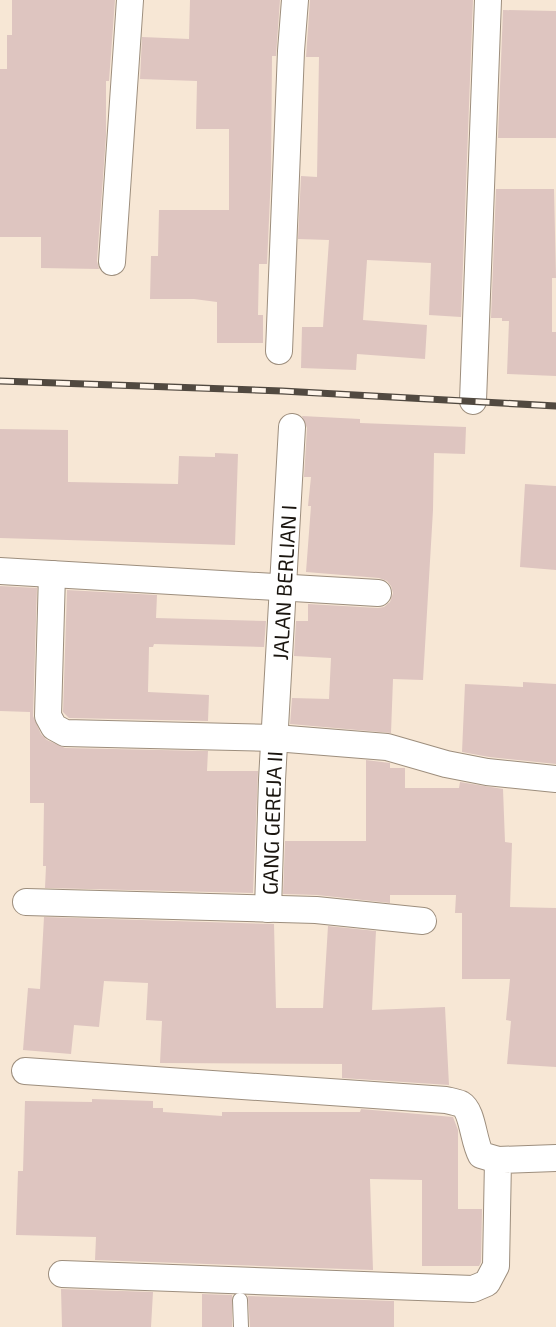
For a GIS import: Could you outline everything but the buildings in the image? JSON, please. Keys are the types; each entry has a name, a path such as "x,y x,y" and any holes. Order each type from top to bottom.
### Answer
{"street":[{"path":"112,262 129,0"},
{"path":"279,351 290,63 295,0"},
{"path":"473,401 488,0"},
{"name":"JALAN BERLIAN I","path":"275,738 292,427"},
{"path":"0,571 378,593"},
{"path":"52,574 48,716 54,727 65,733 275,738 387,747 446,764 487,772 556,778"},
{"name":"GANG GEREJA II","path":"268,909 275,738"},
{"path":"26,902 316,910 423,921"},
{"path":"25,1071 446,1100 462,1105 470,1115 476,1146 481,1155 498,1160 556,1158"},
{"path":"62,1274 473,1289 488,1283 496,1266 498,1160"}],"lane":[{"path":"240,1300 241,1327"}],"railway":[{"path":"0,381 282,391 556,406"}]}
